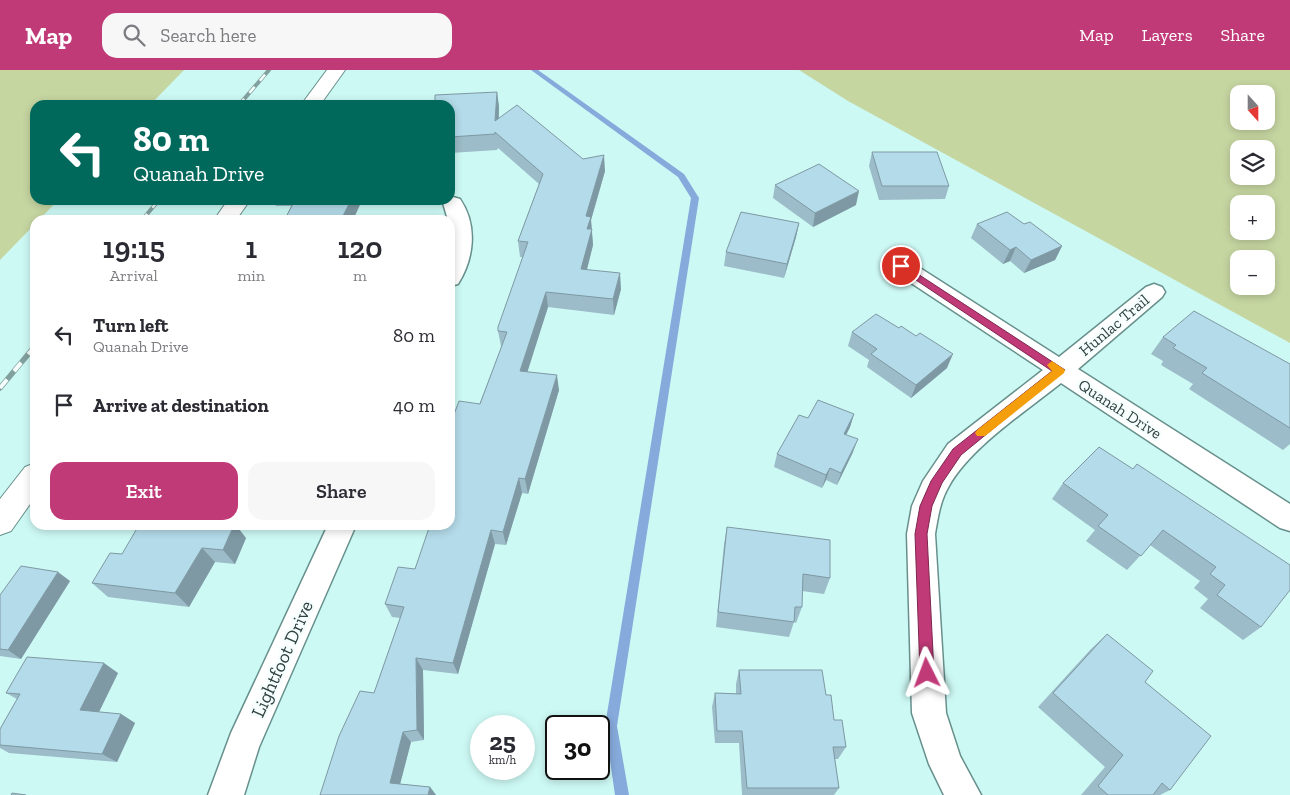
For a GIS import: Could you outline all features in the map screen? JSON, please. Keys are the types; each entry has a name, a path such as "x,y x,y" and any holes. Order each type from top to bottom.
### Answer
{"main road":[{"path":"314,100 336,70"},
{"path":"0,522 30,482"}],"street":[{"path":"454,205 462,230 463,243 455,268"},
{"name":"Quanah Drive","path":"901,266 1290,519"},
{"name":"Hunlac Trail","path":"963,795 946,764 929,713 921,534 926,506 937,481 957,452 1154,292"},
{"name":"Lightfoot Drive","path":"226,795 243,745 340,530"}],"green space":[{"path":"0,70 184,70 155,100 30,100 30,205 53,205 44,215 30,215 30,229 0,260"},
{"path":"799,70 1290,70 1290,343 848,101"}],"building":[{"path":"497,92 495,121 517,105 583,159 604,155 586,216 591,217 587,229 592,229 581,269 620,273 613,299 546,292 520,371 557,375 525,479 519,478 503,532 491,530 453,663 416,658 417,730 403,732 390,783 430,787 428,795 320,795 339,736 360,691 374,693 404,607 385,604 398,567 415,569 428,530 455,530 455,412 459,401 480,404 507,332 498,331 498,327 528,242 518,241 543,174 495,132 495,134 455,137 455,100 435,100 435,95"},
{"path":"872,152 937,152 949,186 882,186"},
{"path":"819,164 859,191 815,213 775,185"},
{"path":"292,205 348,205 344,215 287,215"},
{"path":"741,212 799,223 787,264 726,252"},
{"path":"1007,212 1024,224 1030,222 1062,246 1031,260 1016,247 1010,250 977,224"},
{"path":"1194,311 1290,364 1290,428 1202,373 1207,368 1173,348 1176,345 1163,337"},
{"path":"876,314 899,328 901,326 916,336 920,333 953,354 916,385 871,354 877,349 852,332"},
{"path":"818,400 854,414 844,434 858,439 841,473 830,468 826,475 777,454 799,415 808,418"},
{"path":"1099,447 1133,469 1137,464 1290,565 1290,590 1261,627 1217,595 1225,585 1210,574 1216,567 1163,530 1141,556 1098,526 1108,515 1063,483"},
{"path":"727,527 830,540 830,578 803,574 802,607 795,607 794,622 718,612"},
{"path":"136,530 232,530 223,550 202,548 175,593 92,583 110,553 122,554"},
{"path":"21,566 58,572 8,650 0,649 0,595"},
{"path":"1107,634 1153,671 1145,682 1211,736 1170,790 1162,783 1153,795 1108,795 1098,786 1123,755 1053,693"},
{"path":"27,657 104,663 80,710 121,714 102,754 0,745 0,729 20,694 6,693"},
{"path":"739,670 822,670 826,695 831,695 834,720 842,720 846,747 833,747 839,788 747,788 742,731 717,731 715,693 741,694"}],"waterway":[{"path":"534,70 681,176 695,198 611,726 622,795"}],"railway":[{"path":"243,100 269,70"},
{"path":"146,215 155,205"},
{"path":"0,388 30,352"}],"slow traffic":[{"path":"981,433 1060,370 1052,365"}],"route":[{"path":"901,266 1060,370 957,452 937,481 926,506 921,534 927,673"}]}
